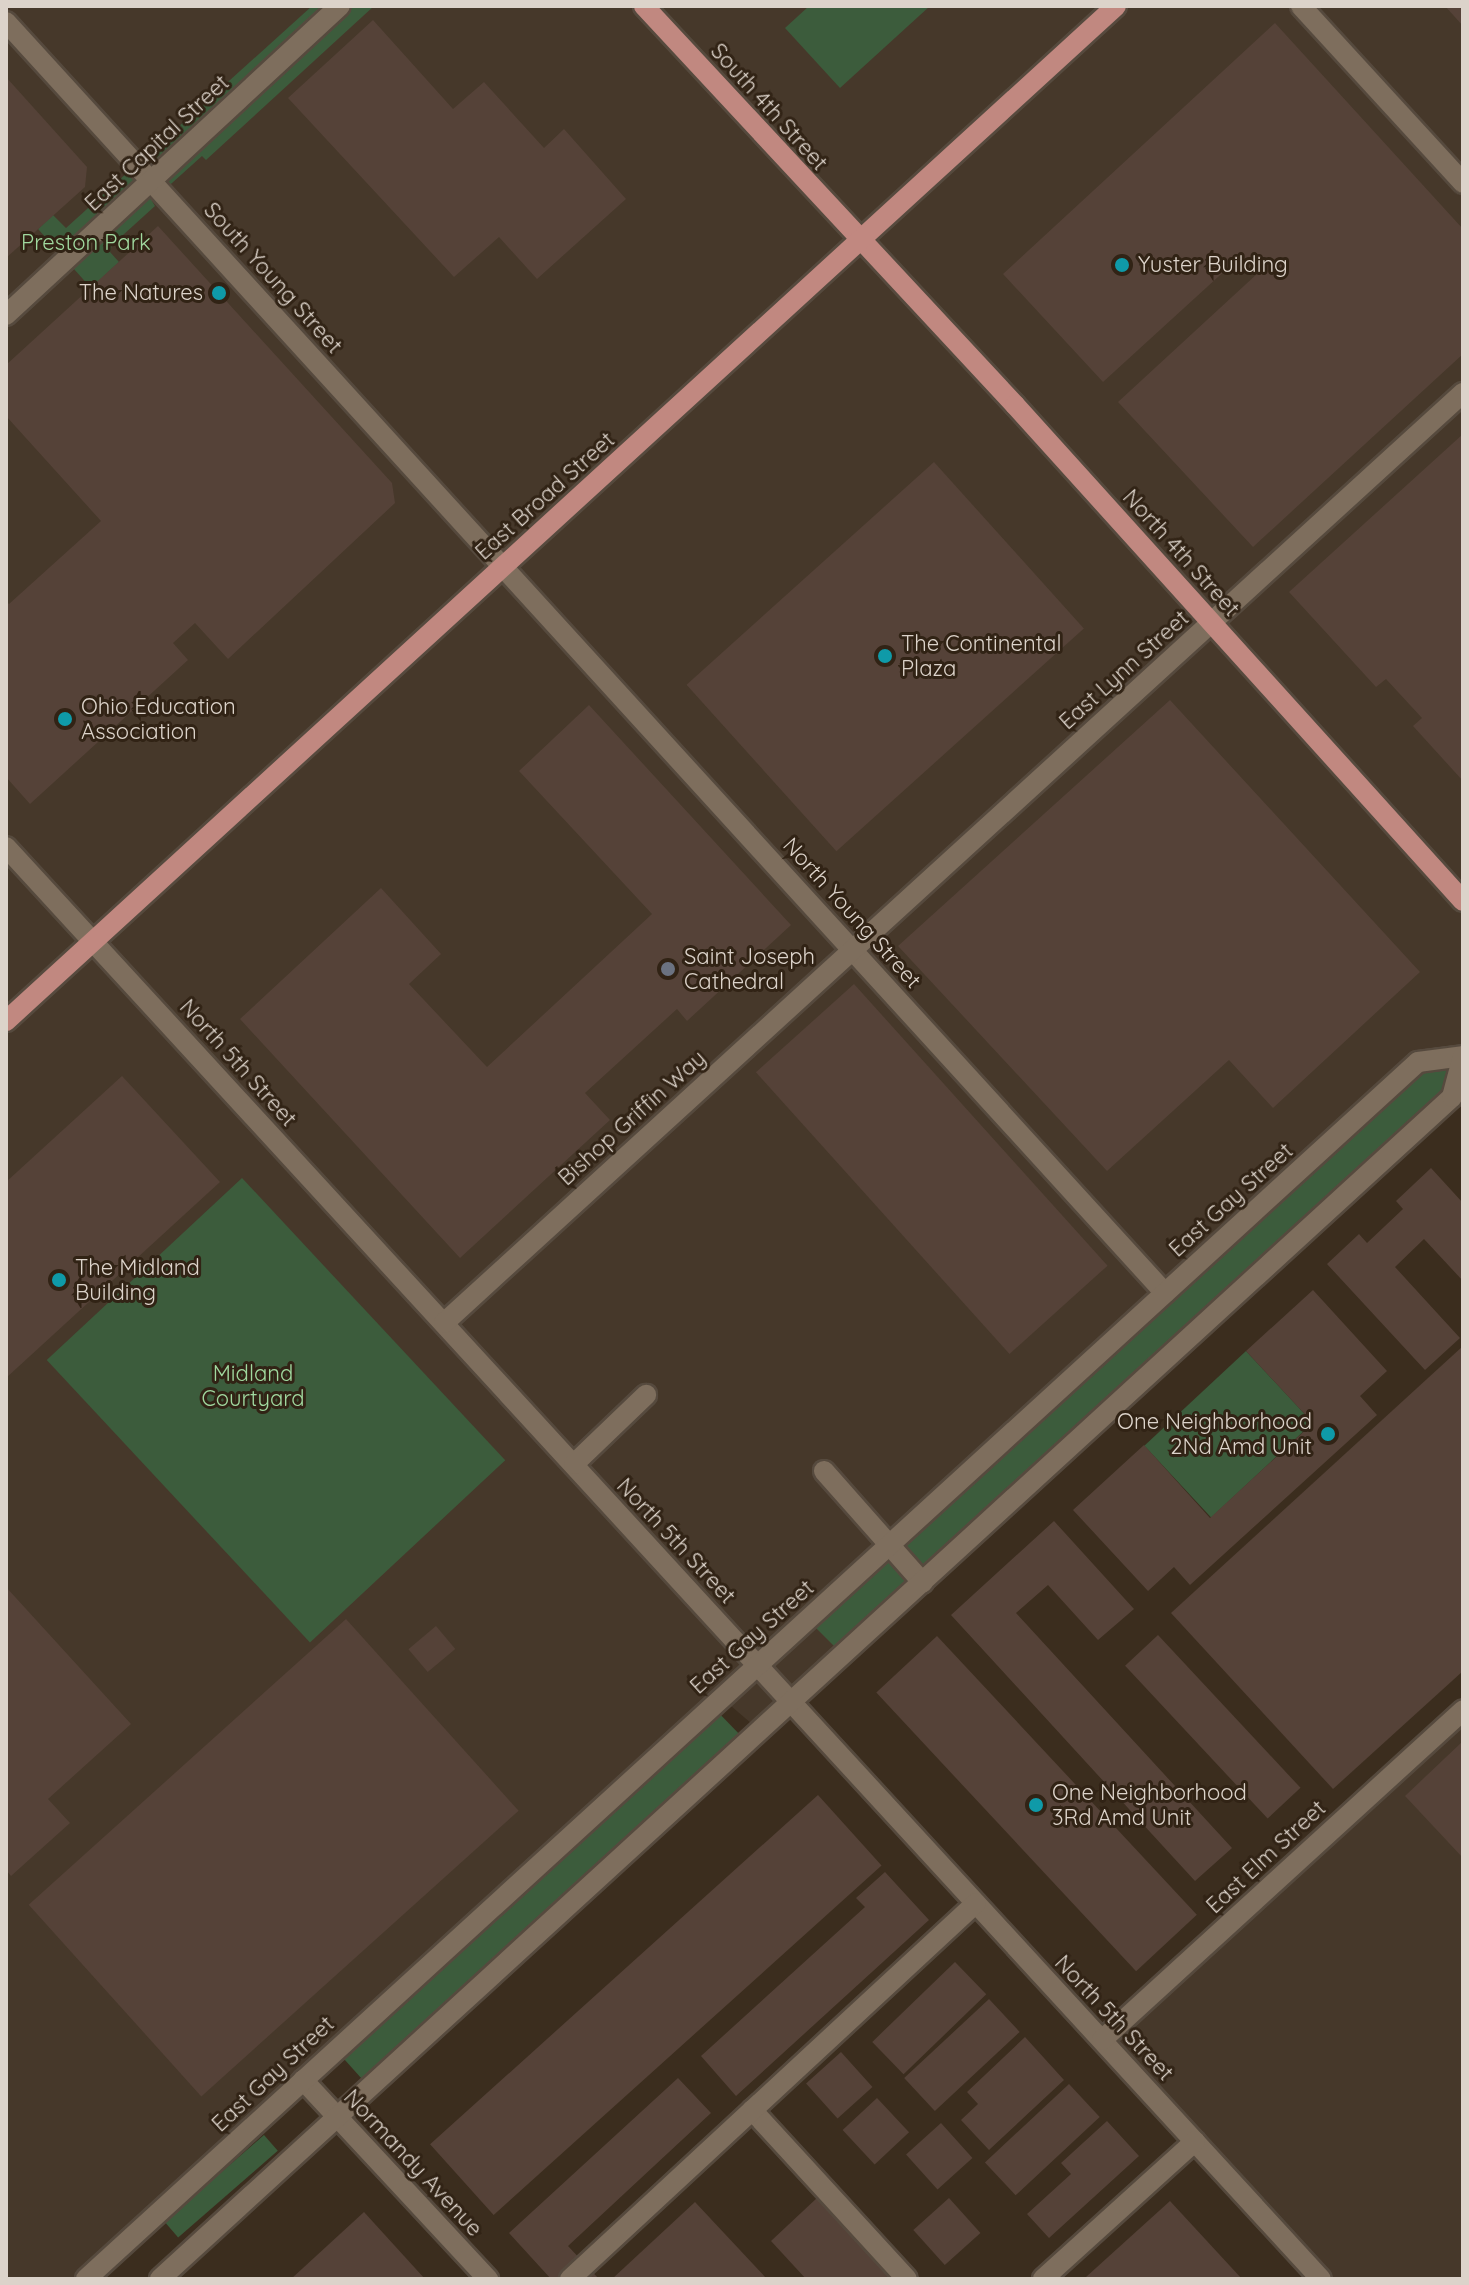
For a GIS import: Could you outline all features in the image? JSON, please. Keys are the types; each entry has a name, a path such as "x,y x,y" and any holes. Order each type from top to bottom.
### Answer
{"main road":[{"name":"South 4th Street","path":"644,6 859,242"},
{"name":"East Broad Street","path":"6,1021 1116,6"},
{"name":"North 4th Street","path":"859,242 1015,405 1463,901"}],"street":[{"name":"East Capital Street","path":"6,315 340,6"},
{"path":"1301,6 1463,183"},
{"name":"South Young Street","path":"6,22 503,566"},
{"name":"East Lynn Street","path":"853,950 1463,393"},
{"name":"North Young Street","path":"503,566 1165,1293"},
{"name":"North 5th Street","path":"6,847 1321,2279"},
{"name":"Bishop Griffin Way","path":"444,1323 853,950"},
{"name":"East Gay Street","path":"86,2279 1418,1062 1463,1056 1452,1097 160,2279"},
{"path":"574,1464 646,1395"},
{"path":"824,1471 923,1583"},
{"name":"East Elm Street","path":"1102,2040 1463,1710"},
{"path":"570,2279 976,1903"},
{"name":"Normandy Avenue","path":"303,2080 488,2279"},
{"path":"752,2110 907,2279"},
{"path":"1043,2279 1195,2141"}],"shaded area":[{"path":"6,6 1463,6 1463,1056 840,1652 752,1724 724,1700 95,2279 6,2279"},
{"path":"1463,1710 1463,2279 1321,2279 1102,2040"}],"green space":[{"name":"Preston Park","path":"312,6 374,6 206,160 202,156 152,201 155,206 112,245 110,252 119,262 91,288 38,229 53,215 66,228 128,172 131,176 180,132 177,128"},
{"path":"809,6 930,6 840,88 785,28"},
{"path":"1463,1056 1452,1097 840,1652 811,1623 1418,1062"},
{"name":"Midland Courtyard","path":"242,1178 505,1460 310,1642 47,1360"},
{"path":"1246,1351 1313,1423 1211,1517 1144,1446"},
{"path":"714,1708 744,1739 370,2088 336,2050"},
{"path":"264,2135 278,2151 178,2237 164,2222"}],"building":[{"path":"1445,6 1463,6 1463,26"},
{"path":"373,20 453,109 484,82 544,148 564,129 626,199 537,279 499,237 454,277 288,98"},
{"path":"1275,23 1463,229 1463,354 1253,547 1118,402 1258,273 1241,256 1103,382 1003,274"},
{"path":"6,77 87,167 85,187 6,258"},
{"path":"158,226 392,483 395,503 228,659 195,623 173,643 188,660 30,804 6,777 6,601 9,604 101,521 6,416 6,365"},
{"path":"1463,434 1463,781 1413,726 1422,718 1386,679 1376,687 1289,592"},
{"name":"The Continental Plaza","path":"934,462 1084,628 836,851 687,685"},
{"path":"1170,700 1420,972 1273,1108 1229,1060 1107,1171 898,946"},
{"name":"Saint Joseph Cathedral","path":"589,705 791,925 687,1021 677,1009 585,1093 610,1120 460,1258 240,1019 381,888 441,954 409,984 487,1067 652,914 519,771"},
{"path":"854,984 1108,1266 1010,1354 756,1072"},
{"name":"The Midland Building","path":"122,1076 220,1182 6,1378 6,1182"},
{"path":"1431,1168 1463,1203 1463,1281 1424,1239 1395,1267 1460,1338 1425,1370 1327,1264 1359,1234 1367,1243 1403,1209 1396,1201"},
{"name":"One Neighborhood 2Nd Amd Unit","path":"1313,1290 1387,1371 1360,1396 1377,1415 1190,1585 1174,1567 1148,1591 1073,1510 1144,1445 1210,1518 1313,1423 1246,1351"},
{"path":"1463,1346 1463,1671 1333,1789 1171,1613"},
{"path":"1054,1521 1134,1609 1098,1640 1048,1585 1016,1613 1232,1848 1195,1881 951,1615"},
{"path":"6,1587 131,1724 48,1799 70,1823 11,1876 6,1870"},
{"path":"346,1619 519,1811 201,2096 29,1905"},
{"path":"436,1626 455,1649 428,1672 408,1649"},
{"path":"1158,1635 1301,1788 1268,1819 1125,1666"},
{"name":"One Neighborhood 3Rd Amd Unit","path":"937,1636 1197,1915 1136,1971 876,1693"},
{"path":"1463,1741 1463,1858 1405,1796"},
{"path":"818,1795 882,1866 494,2215 430,2144"},
{"path":"885,1872 929,1920 736,2096 701,2056 865,1907 856,1898"},
{"path":"955,1962 986,1994 904,2074 872,2042"},
{"path":"989,1999 1020,2032 935,2111 904,2078"},
{"path":"1025,2037 1064,2080 989,2150 961,2120 978,2104 967,2092"},
{"path":"841,2052 872,2087 838,2118 806,2083"},
{"path":"678,2078 711,2113 568,2246 599,2279 551,2279 509,2233"},
{"path":"1069,2084 1100,2117 1016,2195 985,2162"},
{"path":"877,2098 909,2132 875,2164 843,2130"},
{"path":"1107,2121 1139,2156 1049,2238 1027,2214 1071,2174 1061,2163"},
{"path":"941,2123 972,2158 938,2189 906,2154"},
{"path":"818,2197 894,2279 806,2279 771,2241"},
{"path":"949,2198 980,2233 945,2265 913,2230"},
{"path":"1170,2201 1242,2279 1086,2277"},
{"path":"695,2202 767,2279 612,2279"},
{"path":"364,2212 425,2279 291,2279"}],"place":[{"name":"Yuster Building","path":"1122,265"},
{"name":"The Natures","path":"219,293"},
{"name":"The Continental Plaza","path":"885,656"},
{"name":"Ohio Education Association","path":"65,719"},
{"name":"Saint Joseph Cathedral","path":"668,969"},
{"name":"The Midland Building","path":"59,1280"},
{"name":"One Neighborhood 2Nd Amd Unit","path":"1328,1434"},
{"name":"One Neighborhood 3Rd Amd Unit","path":"1036,1805"}]}
